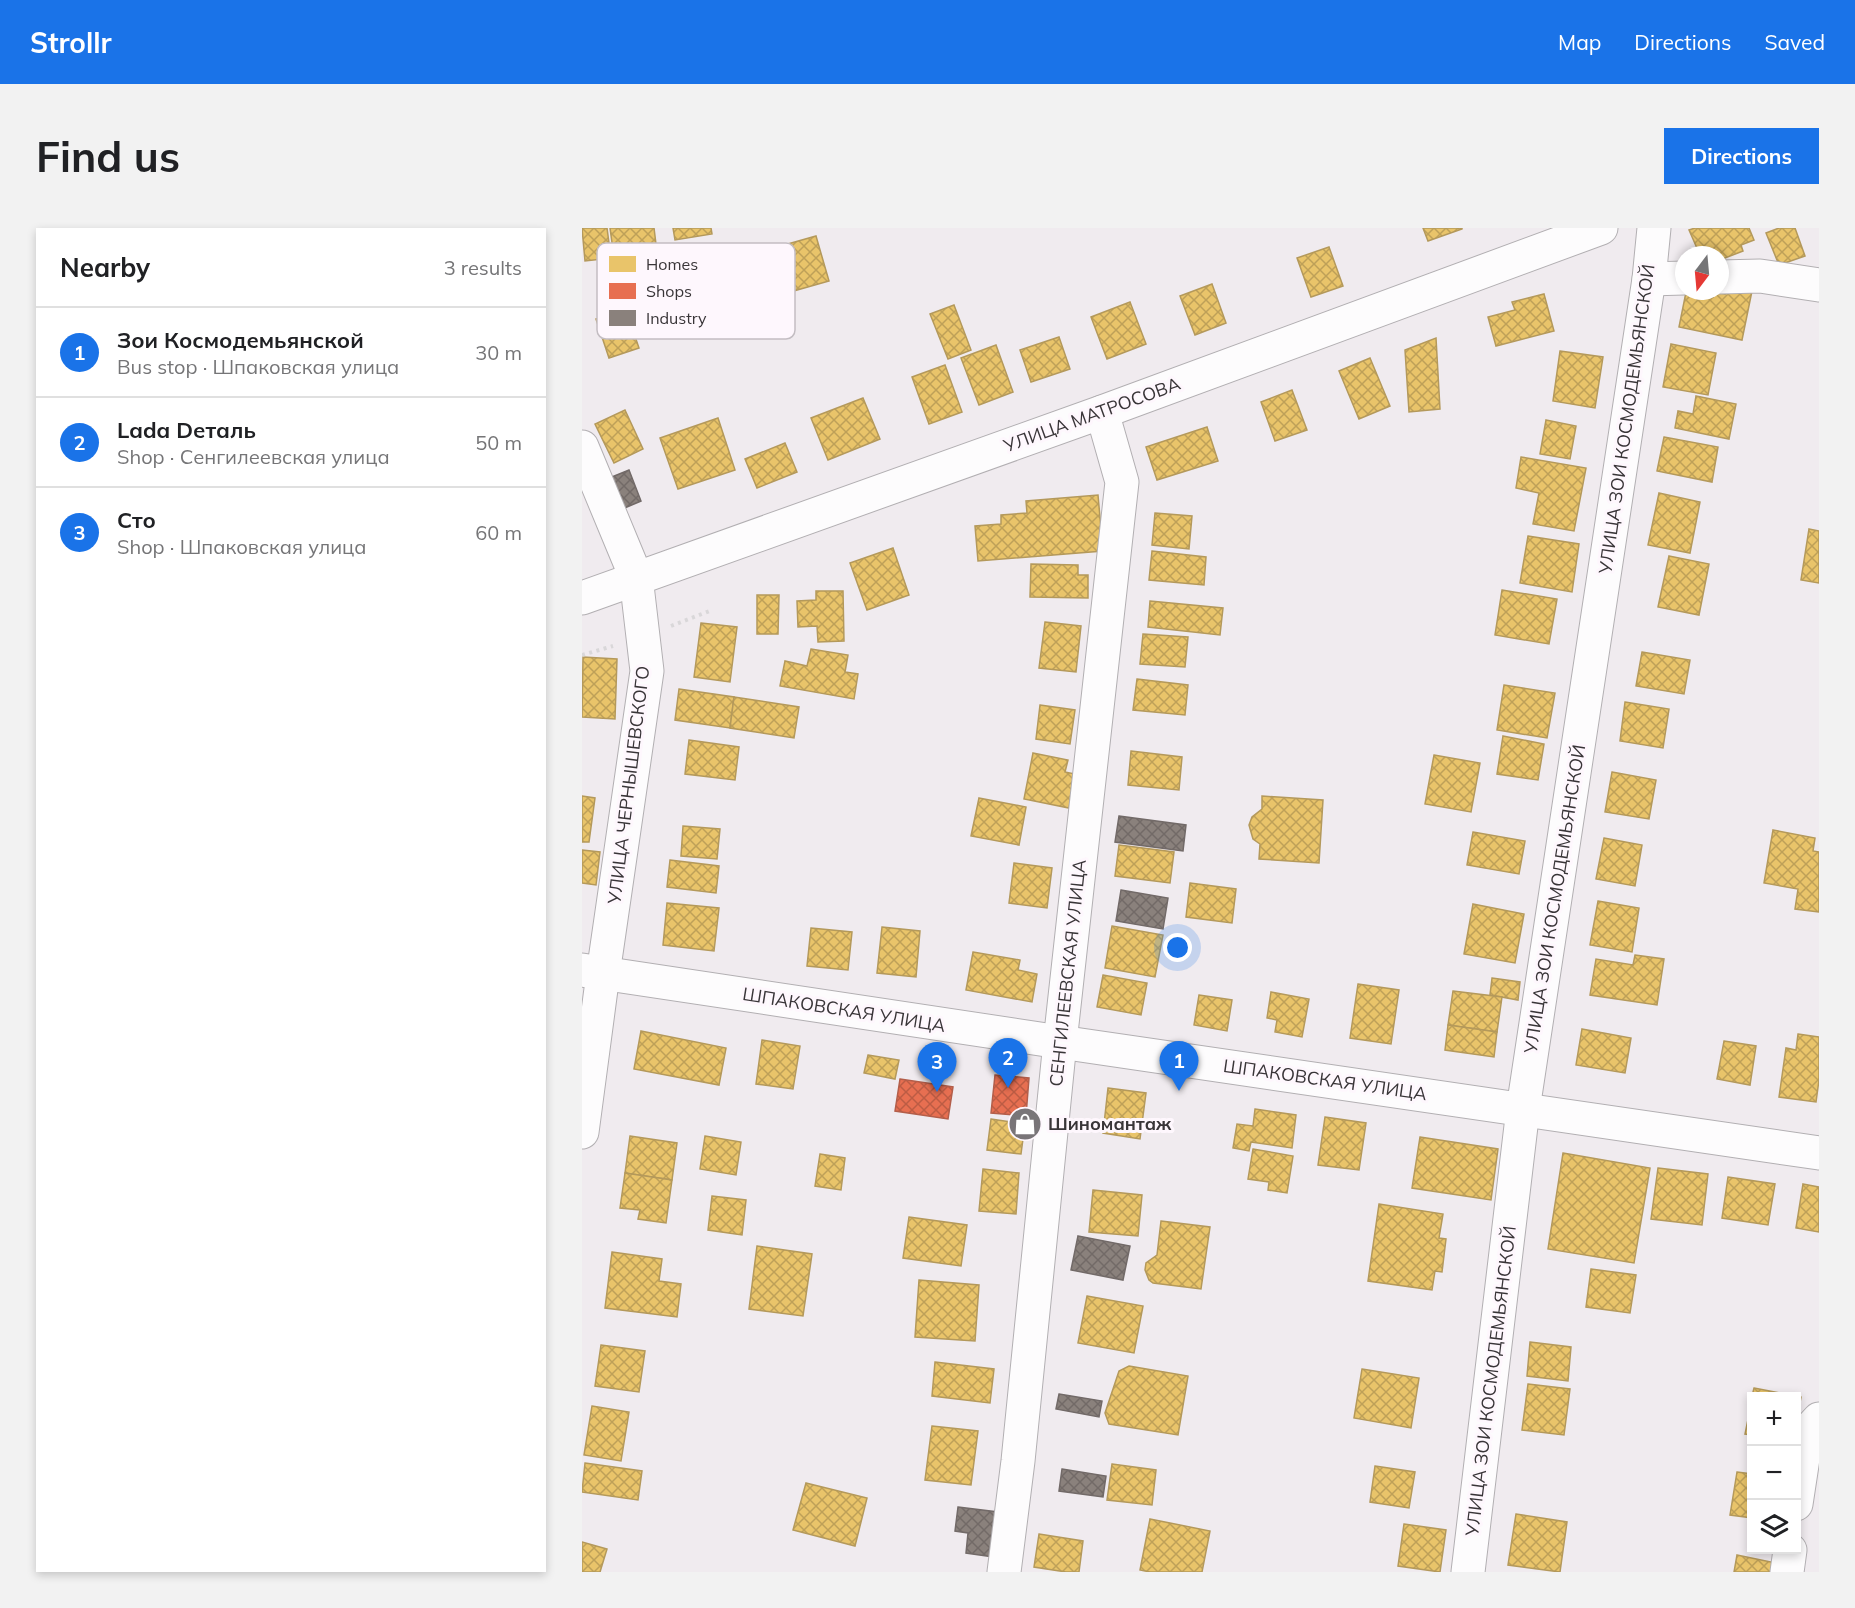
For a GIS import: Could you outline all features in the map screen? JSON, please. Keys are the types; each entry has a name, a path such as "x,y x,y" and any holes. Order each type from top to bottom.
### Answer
{"street":[{"name":"УЛИЦА МАТРОСОВА","path":"582,598 1102,412 1602,228"},
{"name":"УЛИЦА ЗОИ КОСМОДЕМЬЯНСКОЙ","path":"1468,1572 1523,1109 1649,279 1654,228"},
{"path":"1729,277 1760,276 1819,285"},
{"path":"1649,279 1675,278"},
{"name":"СЕНГИЛЕЕВСКАЯ УЛИЦА","path":"1004,1572 1018,1461 1060,1042 1122,482 1102,412"},
{"name":"УЛИЦА ЧЕРНЫШЕВСКОГО","path":"582,447 636,578 647,671 592,972 582,1132"},
{"name":"ШПАКОВСКАЯ УЛИЦА","path":"592,972 1819,1153"},
{"path":"1798,1500 1807,1432 1819,1419"},
{"path":"1787,1572 1789,1554"}],"building: Homes":[{"path":"582,228 607,228 609,243 597,243 597,260 585,261"},
{"path":"610,228 654,228 656,243 612,243"},
{"path":"673,228 711,228 712,234 675,240"},
{"path":"1423,228 1462,228 1462,229 1428,241"},
{"path":"1749,228 1754,240 1741,245 1743,251 1729,256 1729,246 1696,246 1689,230"},
{"path":"1779,228 1795,228 1805,256 1779,265 1766,233"},
{"path":"816,236 829,281 795,291 795,243 791,243"},
{"path":"1329,247 1343,286 1311,297 1297,258"},
{"path":"1212,284 1226,323 1195,335 1180,296"},
{"path":"1729,286 1752,291 1742,340 1679,327 1684,300 1729,300"},
{"path":"1544,294 1554,331 1496,346 1488,317 1515,310 1512,302"},
{"path":"1130,302 1146,344 1107,359 1091,317"},
{"path":"954,305 971,350 948,359 930,314"},
{"path":"1059,337 1070,369 1031,382 1020,350"},
{"path":"1436,338 1440,409 1409,412 1405,350"},
{"path":"603,339 636,339 639,348 609,358"},
{"path":"1671,344 1716,353 1708,395 1663,387"},
{"path":"996,345 1013,392 979,405 961,358"},
{"path":"1560,351 1603,357 1595,408 1553,401"},
{"path":"1370,358 1390,406 1359,419 1339,371"},
{"path":"945,365 962,412 929,424 912,377"},
{"path":"1292,390 1307,430 1275,441 1261,402"},
{"path":"1696,396 1736,404 1729,439 1675,428 1678,411 1693,414"},
{"path":"863,398 880,439 828,460 811,418"},
{"path":"625,410 643,449 614,463 595,424"},
{"path":"718,418 735,470 678,489 660,438"},
{"path":"1546,420 1576,426 1570,459 1540,454"},
{"path":"1207,427 1218,461 1157,480 1146,447"},
{"path":"1664,437 1718,447 1712,482 1657,471"},
{"path":"785,443 797,472 757,488 745,459"},
{"path":"1521,457 1586,468 1574,531 1533,524 1539,493 1516,488"},
{"path":"1659,493 1700,502 1690,553 1648,545"},
{"path":"1098,495 1103,551 978,561 975,526 1001,524 1001,515 1027,513 1026,501"},
{"path":"1155,513 1192,516 1189,549 1152,545"},
{"path":"1809,529 1819,531 1819,583 1801,580"},
{"path":"1528,536 1579,544 1572,592 1520,583"},
{"path":"893,548 909,595 867,610 850,563"},
{"path":"1152,551 1206,557 1204,585 1149,580"},
{"path":"1669,556 1709,564 1699,615 1658,607"},
{"path":"1031,564 1078,565 1078,575 1088,575 1088,598 1030,597"},
{"path":"1502,590 1557,599 1549,644 1495,635"},
{"path":"816,591 843,591 844,641 818,642 817,626 798,627 797,601 816,600"},
{"path":"757,595 779,595 778,634 757,634"},
{"path":"1150,601 1223,608 1220,635 1148,627"},
{"path":"1045,622 1081,626 1076,672 1039,668"},
{"path":"701,623 737,627 730,682 694,677"},
{"path":"1143,634 1188,637 1185,667 1140,664"},
{"path":"811,649 848,655 845,672 858,674 854,699 780,686 785,661 807,666"},
{"path":"1642,652 1690,660 1684,694 1636,686"},
{"path":"583,657 617,659 615,719 582,717"},
{"path":"1137,679 1188,685 1185,715 1133,710"},
{"path":"1504,685 1555,693 1547,738 1497,730"},
{"path":"679,689 734,697 730,728 675,720"},
{"path":"734,697 799,707 794,738 730,728"},
{"path":"1625,702 1669,709 1663,748 1620,741"},
{"path":"1040,705 1075,710 1070,744 1036,739"},
{"path":"1503,736 1544,744 1538,780 1497,774"},
{"path":"689,740 739,747 735,780 685,774"},
{"path":"1131,751 1182,757 1179,790 1128,785"},
{"path":"1033,753 1068,760 1065,772 1075,774 1069,808 1024,799"},
{"path":"1434,755 1480,763 1471,812 1425,804"},
{"path":"1612,772 1656,780 1649,819 1605,812"},
{"path":"582,796 595,798 589,842 582,842"},
{"path":"1262,796 1323,800 1319,863 1259,859 1260,844 1253,839 1249,825 1252,817 1262,809"},
{"path":"979,798 1026,807 1019,845 971,836"},
{"path":"683,826 720,829 717,859 681,856"},
{"path":"1773,830 1815,838 1813,851 1819,852 1819,912 1795,909 1798,889 1764,883"},
{"path":"1473,832 1525,841 1519,874 1467,865"},
{"path":"1604,838 1642,845 1635,886 1596,879"},
{"path":"1119,845 1174,852 1170,883 1115,876"},
{"path":"582,850 600,852 596,885 582,883"},
{"path":"670,860 719,866 716,893 667,887"},
{"path":"1014,863 1052,868 1047,908 1009,903"},
{"path":"1190,883 1236,889 1232,923 1186,917"},
{"path":"1598,901 1639,908 1632,952 1590,945"},
{"path":"667,903 719,908 714,951 663,945"},
{"path":"1473,904 1524,914 1515,963 1464,954"},
{"path":"1112,926 1163,935 1155,977 1105,968"},
{"path":"882,927 920,931 916,977 877,973"},
{"path":"811,928 852,932 848,970 807,966"},
{"path":"973,952 1020,960 1018,970 1037,974 1032,1002 966,990"},
{"path":"1635,955 1664,959 1657,1005 1590,995 1596,959 1633,965"},
{"path":"1103,975 1147,983 1141,1015 1097,1007"},
{"path":"1492,978 1520,982 1518,1000 1490,995"},
{"path":"1358,984 1399,990 1391,1044 1350,1038"},
{"path":"1453,991 1502,997 1497,1032 1448,1025"},
{"path":"1271,992 1309,999 1302,1037 1275,1032 1277,1020 1267,1018"},
{"path":"1199,995 1232,1000 1227,1031 1194,1025"},
{"path":"1448,1025 1497,1032 1494,1057 1445,1050"},
{"path":"1582,1029 1631,1038 1625,1073 1576,1065"},
{"path":"641,1031 726,1048 719,1085 634,1069"},
{"path":"1798,1034 1819,1037 1819,1080 1816,1102 1779,1097 1786,1048 1796,1050"},
{"path":"762,1040 800,1046 793,1089 756,1084"},
{"path":"1724,1041 1756,1046 1750,1085 1717,1079"},
{"path":"868,1055 899,1060 895,1079 864,1073"},
{"path":"1108,1088 1146,1093 1140,1139 1103,1133"},
{"path":"1255,1109 1296,1115 1292,1148 1251,1142 1249,1151 1233,1148 1237,1124 1253,1126"},
{"path":"1325,1117 1366,1123 1359,1170 1318,1165"},
{"path":"991,1119 1025,1124 1021,1154 987,1150"},
{"path":"630,1136 677,1143 672,1180 625,1173"},
{"path":"705,1136 741,1142 736,1175 700,1169"},
{"path":"1420,1137 1498,1149 1491,1200 1412,1188"},
{"path":"1253,1149 1293,1156 1287,1193 1268,1190 1269,1182 1248,1179"},
{"path":"1563,1153 1650,1168 1634,1263 1548,1249"},
{"path":"820,1154 845,1158 841,1190 815,1186"},
{"path":"1658,1168 1708,1174 1702,1225 1651,1219"},
{"path":"983,1169 1019,1173 1016,1214 979,1211"},
{"path":"625,1173 672,1180 666,1223 638,1219 640,1210 620,1208"},
{"path":"1728,1177 1775,1184 1768,1225 1722,1218"},
{"path":"1803,1184 1819,1187 1819,1232 1796,1228"},
{"path":"1093,1190 1142,1195 1138,1236 1089,1232"},
{"path":"712,1196 746,1200 742,1235 708,1230"},
{"path":"1379,1204 1443,1214 1439,1238 1446,1239 1442,1272 1435,1271 1432,1290 1368,1281"},
{"path":"909,1217 967,1225 961,1266 903,1258"},
{"path":"1161,1221 1210,1227 1201,1289 1153,1283 1149,1280 1145,1270 1146,1263 1157,1255"},
{"path":"757,1246 812,1254 803,1316 749,1309"},
{"path":"612,1252 662,1259 659,1281 681,1284 677,1317 605,1308"},
{"path":"1591,1269 1636,1275 1630,1313 1586,1307"},
{"path":"919,1280 979,1285 975,1341 915,1337"},
{"path":"1087,1296 1143,1306 1134,1353 1078,1343"},
{"path":"1530,1342 1571,1347 1568,1381 1527,1376"},
{"path":"601,1345 645,1351 639,1392 595,1386"},
{"path":"935,1362 994,1369 990,1403 932,1396"},
{"path":"1129,1366 1188,1376 1178,1435 1109,1424 1105,1413 1119,1371"},
{"path":"1362,1369 1419,1378 1411,1428 1354,1418"},
{"path":"1528,1384 1570,1389 1564,1435 1522,1430"},
{"path":"1754,1388 1775,1392 1753,1392"},
{"path":"592,1406 629,1412 621,1461 584,1455"},
{"path":"932,1426 978,1431 971,1485 925,1480"},
{"path":"585,1463 642,1471 638,1500 582,1492"},
{"path":"1112,1464 1156,1470 1152,1505 1107,1500"},
{"path":"1375,1466 1415,1472 1409,1508 1370,1502"},
{"path":"1737,1472 1747,1473 1747,1517 1730,1515"},
{"path":"806,1483 867,1498 855,1546 793,1530"},
{"path":"1516,1514 1567,1522 1560,1572 1508,1565"},
{"path":"1150,1519 1210,1531 1202,1572 1140,1570"},
{"path":"1404,1524 1446,1530 1440,1572 1398,1566"},
{"path":"1039,1534 1083,1541 1079,1572 1034,1567"},
{"path":"582,1542 607,1549 600,1572 582,1572"},
{"path":"1737,1555 1776,1563 1774,1572 1734,1572"}],"building: Shops":[{"path":"995,1075 1029,1078 1026,1116 991,1113"},
{"path":"900,1079 953,1087 948,1119 895,1111"}],"building: Industry":[{"path":"629,470 641,501 620,510 607,479"},
{"path":"1119,816 1186,825 1183,851 1115,842"},
{"path":"1121,890 1168,898 1163,929 1116,921"},
{"path":"1078,1236 1130,1246 1123,1280 1071,1270"},
{"path":"1059,1394 1102,1401 1099,1417 1056,1409"},
{"path":"1062,1469 1106,1476 1103,1497 1059,1491"},
{"path":"958,1507 998,1512 993,1557 966,1553 968,1533 955,1531"}],"place":[{"name":"Lada Dеталь","path":"1008,1088"},
{"name":"Зои Космодемьянской","path":"1179,1091"},
{"name":"Сто","path":"937,1092"},
{"name":"Шиномантаж","path":"1025,1124"}]}
